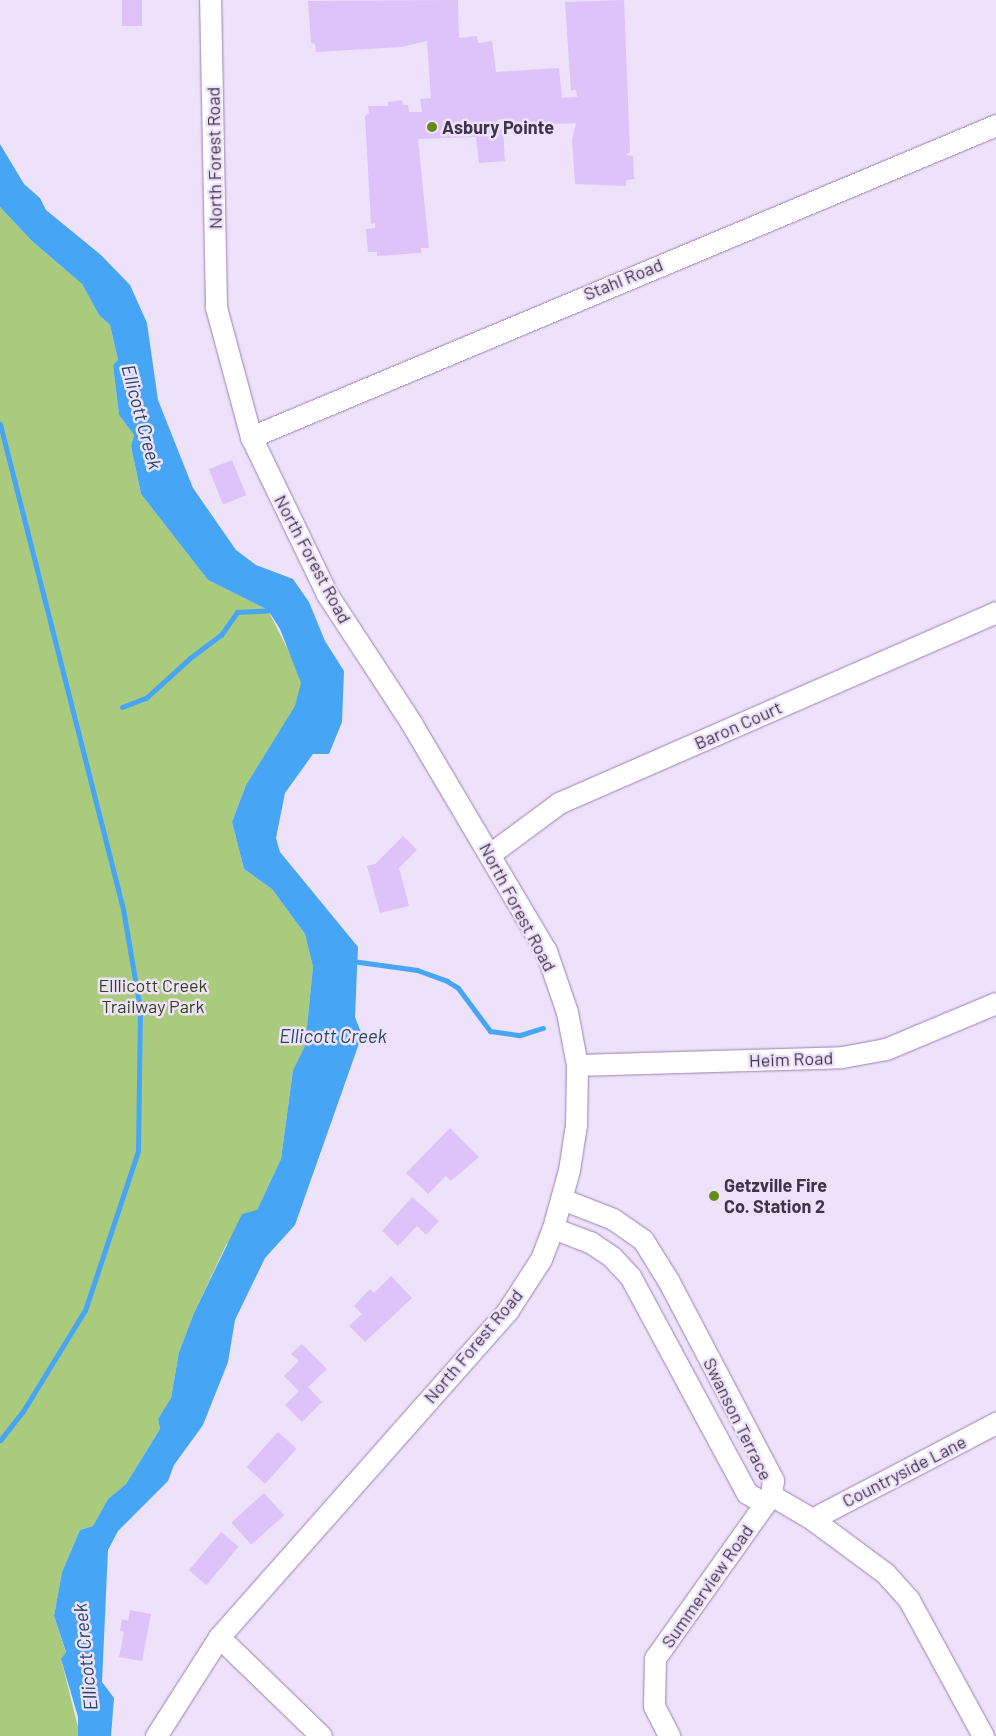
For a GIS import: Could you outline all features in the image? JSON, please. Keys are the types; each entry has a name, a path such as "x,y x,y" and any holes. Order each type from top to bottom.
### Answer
{"street":[{"name":"North Forest Road","path":"156,1736 219,1637 508,1310 541,1258 553,1228 562,1199 576,1125 576,1064 567,1012 546,951 412,724 327,594 251,437 216,307 210,0"},
{"name":"Stahl Road","path":"251,437 996,126"},
{"name":"Baron Court","path":"490,854 559,803 996,612"},
{"name":"Heim Road","path":"576,1064 842,1057 886,1049 996,1003"},
{"name":"Swanson Terrace","path":"562,1199 613,1219 643,1240 669,1282 773,1480 768,1500"},
{"name":"Swanson Terrace","path":"553,1228 590,1242 612,1257 630,1276 747,1493 812,1519 885,1573 909,1600 983,1736"},
{"name":"Countryside Lane","path":"812,1519 996,1423"},
{"name":"Summerview Road","path":"670,1736 654,1706 655,1658 768,1500"},
{"path":"219,1637 321,1736"}],"green space":[{"name":"Elllicott Creek Trailway Park","path":"0,207 32,241 82,284 99,315 110,325 118,360 113,365 119,415 134,435 131,446 141,494 208,580 268,610 302,678 300,699 246,785 232,822 244,869 272,889 305,934 313,967 305,1046 293,1070 281,1159 257,1210 226,1245 194,1313 179,1352 171,1398 158,1419 160,1429 126,1484 108,1499 93,1526 80,1530 62,1572 54,1616 66,1653 61,1659 78,1727 93,1736 0,1736"}],"water":[{"name":"Ellicott Creek","path":"0,144 24,184 40,198 46,210 101,255 130,285 147,323 158,400 193,488 236,550 256,565 293,579 309,602 325,641 344,671 342,722 329,754 313,754 285,793 276,838 280,852 358,947 355,1017 362,1035 295,1225 265,1258 235,1320 228,1362 203,1425 174,1465 168,1481 118,1531 108,1550 102,1682 114,1698 111,1736 78,1736 78,1717 61,1659 66,1652 54,1616 62,1572 80,1530 93,1526 108,1499 126,1484 160,1429 158,1419 171,1398 179,1352 194,1313 242,1214 257,1210 281,1159 293,1070 305,1046 313,967 305,934 272,889 244,869 232,822 246,785 295,706 301,683 280,629 268,610 208,580 141,494 131,446 134,435 119,415 113,365 118,360 110,325 99,315 82,284 32,241 0,207"}],"building":[{"path":"122,0 142,0 142,26 122,26"},
{"name":"Asbury Pointe","path":"458,0 459,38 477,36 478,43 492,41 496,72 559,68 562,98 577,97 576,90 571,91 565,2 624,0 630,152 626,155 633,156 634,179 626,180 626,186 575,184 572,140 576,123 513,126 504,125 503,119 497,120 498,129 503,129 505,161 479,163 476,137 418,139 429,248 421,248 421,253 377,256 377,252 368,252 366,229 375,228 375,223 371,224 365,116 369,113 368,106 388,106 388,102 402,100 403,105 408,105 409,112 422,112 420,99 431,98 427,41 401,47 316,52 315,44 311,43 308,1"},
{"path":"232,460 246,495 223,505 209,469"},
{"path":"403,836 417,850 399,868 409,906 380,913 367,866 375,864"},
{"path":"450,1128 479,1157 451,1181 446,1176 428,1194 406,1173"},
{"path":"412,1197 439,1221 426,1235 417,1226 398,1246 382,1231"},
{"path":"391,1276 412,1298 365,1342 349,1326 362,1314 354,1306 370,1289 374,1293"},
{"path":"302,1344 327,1369 308,1387 322,1402 302,1422 285,1405 299,1391 284,1376 299,1361 291,1354"},
{"path":"278,1432 297,1449 265,1484 247,1467"},
{"path":"264,1493 284,1515 251,1545 231,1522"},
{"path":"221,1532 239,1547 206,1585 189,1570"},
{"path":"130,1610 151,1614 142,1661 119,1657 124,1632 120,1631 122,1619 128,1621"}],"waterway":[{"path":"0,424 123,909 140,1008 138,1151 85,1310 23,1411 0,1440"},
{"path":"122,707 146,698 190,658 221,635 237,612 274,610"},
{"path":"352,961 417,970 447,981 458,988 490,1031 520,1035 543,1028"}],"place":[{"name":"Asbury Pointe","path":"432,127"},
{"name":"Getzville Fire Co. Station 2","path":"714,1196"}]}
